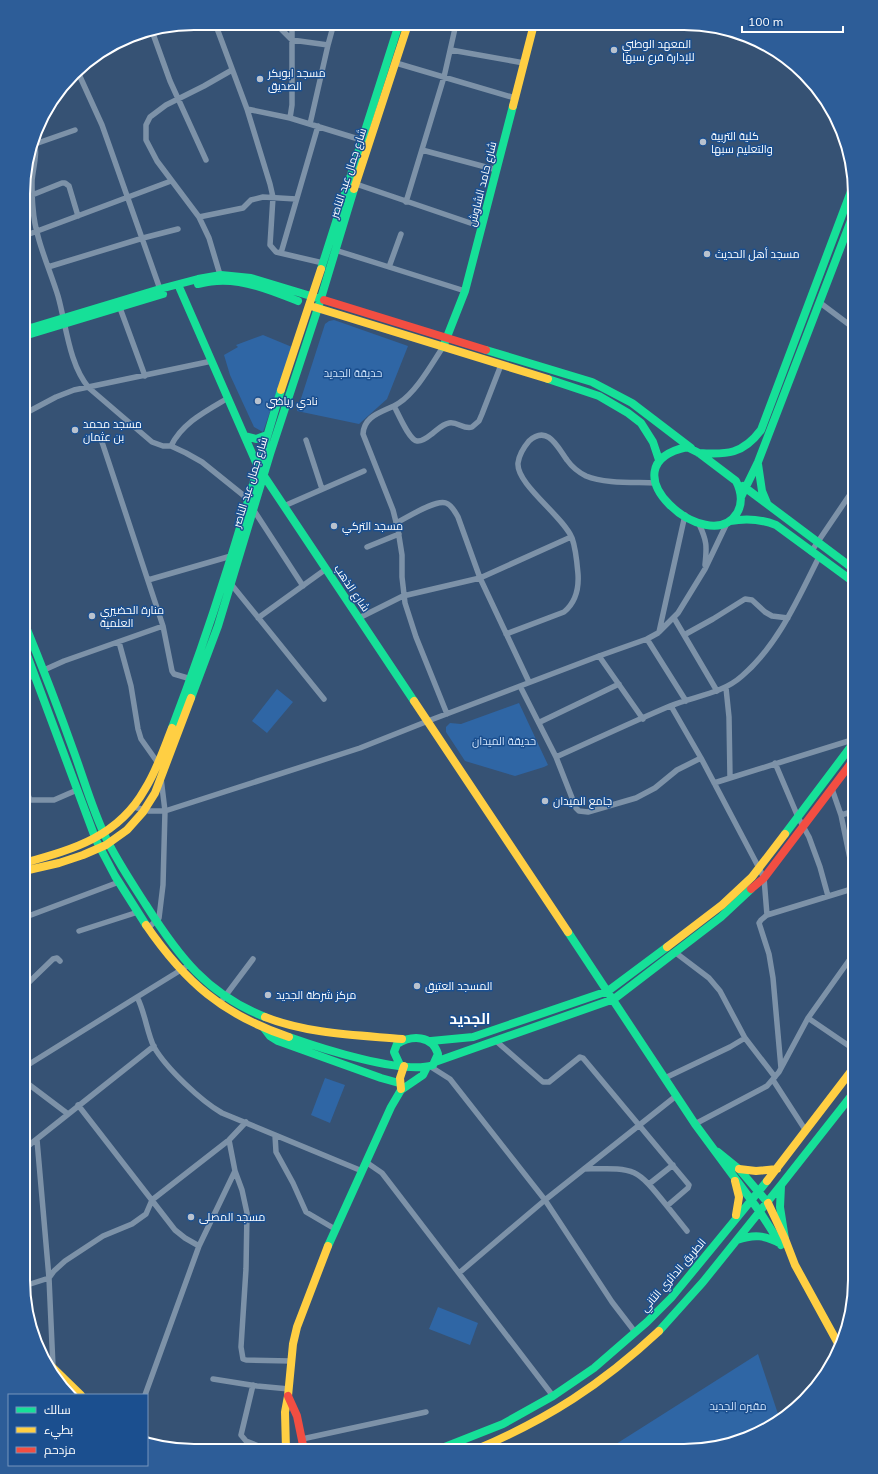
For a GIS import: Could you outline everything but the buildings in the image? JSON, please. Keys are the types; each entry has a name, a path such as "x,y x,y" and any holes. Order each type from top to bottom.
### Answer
{"main road":[{"name":"شارع جمال عبد الناصر","path":"30,861 96,839 105,834 118,824 134,807 150,783 191,679 232,556 267,435 314,307 321,299 356,184 366,141 397,30"},
{"name":"شارع جمال عبد الناصر","path":"30,869 73,858 100,849 109,844 122,834 144,810 155,792 218,626 314,307 312,296 366,141 396,63 406,30"},
{"name":"شارع حامد الشاوش","path":"444,347 465,291 532,30"},
{"path":"700,453 727,454 746,446 761,430 848,199"},
{"path":"741,497 747,488 758,462 848,228"},
{"path":"30,328 120,308 161,291 180,289 221,278 258,286 314,307 586,392 614,404 632,415 641,424 653,442 659,460 655,473 655,483 661,495 685,516 699,524 715,525 758,518 766,520 776,525 848,578"},
{"path":"30,334 63,321 161,291 221,278 251,278 592,382 605,388 642,410 848,565"},
{"name":"شارع الذهب","path":"180,289 258,467 614,999 676,1096 716,1151 730,1160 736,1172"},
{"path":"245,436 256,439 267,435"},
{"path":"659,460 673,450 680,448 691,448"},
{"path":"758,462 762,491 767,504"},
{"path":"729,522 739,508 741,497 739,486 736,481"},
{"path":"30,636 109,844 156,922 177,951 207,983 249,1011 297,1027 379,1037 427,1039 432,1041 473,1037 608,991 722,905 740,889 759,868 848,749"},
{"path":"30,664 100,849 148,928 180,971 219,1004 246,1020 264,1028 315,1045 390,1065 431,1065 614,999 676,953 737,904 764,878 848,767"},
{"path":"264,1028 270,1036 278,1041 381,1078 400,1087"},
{"path":"402,1039 395,1048 395,1054 402,1066"},
{"path":"400,1087 423,1075 438,1057 436,1045 432,1041"},
{"path":"286,1444 285,1412 289,1392 293,1344 297,1327 335,1229 400,1087 399,1074 402,1066"},
{"name":"الطريق الدائري الثاني","path":"452,1444 503,1424 553,1396 594,1368 635,1332 671,1298 735,1218 777,1169 806,1131 848,1083"},
{"path":"489,1444 513,1434 566,1406 618,1369 663,1327 768,1203 848,1100"},
{"path":"736,1172 756,1172 777,1169"},
{"path":"736,1172 751,1200 783,1241"},
{"path":"736,1172 758,1191 768,1203 783,1241 812,1298 837,1341"},
{"path":"735,1218 739,1197 736,1172"},
{"path":"781,1185 779,1201 783,1241"},
{"path":"736,1240 751,1235 760,1235 783,1241"},
{"path":"60,1374 80,1394"},
{"path":"289,1392 303,1444"}],"street":[{"path":"218,30 247,109 273,197 270,245 276,252 323,263"},
{"path":"282,30 292,40 328,46"},
{"path":"290,118 292,105 292,30"},
{"path":"310,124 332,30"},
{"path":"406,202 444,77 455,30"},
{"path":"154,35 177,98 206,160"},
{"path":"450,50 524,63"},
{"path":"396,63 515,98"},
{"path":"221,278 209,238 199,217 157,161 146,140 145,133 146,125 150,117 166,104 204,86 232,70"},
{"path":"80,77 102,125 161,291"},
{"path":"247,109 290,118 366,141"},
{"path":"280,253 318,126"},
{"path":"39,141 75,130"},
{"path":"422,150 497,170"},
{"path":"35,156 32,194 37,231 58,298 70,349 84,382 152,442 163,446 171,446 202,462 248,499"},
{"path":"30,234 171,181"},
{"path":"32,194 62,182 65,183 69,186 78,216"},
{"path":"356,184 482,227"},
{"path":"199,217 243,208 254,199 263,197 296,199"},
{"path":"48,267 142,238 178,229"},
{"path":"389,267 401,234"},
{"path":"336,250 465,291"},
{"path":"819,302 848,324"},
{"path":"120,308 145,376"},
{"path":"444,347 405,398 394,406 369,419 363,428 362,434 393,510 402,555 403,596 416,637 447,714"},
{"path":"30,411 56,397 74,390 212,361"},
{"path":"394,406 407,431 415,441 419,442 424,440 445,424 451,422 465,427 472,427 479,421 501,365"},
{"path":"171,446 179,432 186,426 201,414 228,398"},
{"path":"506,634 555,617 572,606 575,599 578,579 571,537 559,520 532,490 520,473 518,467 520,457 526,445 533,438 544,435 552,439 576,471 586,476 606,480 655,483"},
{"path":"306,440 322,489"},
{"path":"102,442 163,626 172,671 174,674 191,679"},
{"path":"284,506 364,471"},
{"path":"811,552 848,497"},
{"path":"396,523 438,502 447,503 454,509 480,578 529,682"},
{"path":"253,509 303,586"},
{"path":"658,633 685,516"},
{"path":"134,807 144,810 165,811 360,748 529,682 647,639 658,633 674,618 705,569 729,522"},
{"path":"699,524 705,536 707,546 705,569"},
{"path":"367,547 399,534"},
{"path":"359,618 403,596 480,578 571,537"},
{"path":"148,580 232,556"},
{"path":"556,757 671,706 726,688 742,676 767,650 788,618 819,557"},
{"path":"258,618 326,569"},
{"path":"231,584 324,700"},
{"path":"684,635 745,599 752,600 765,612 772,616 788,618"},
{"path":"674,618 717,691"},
{"path":"44,670 64,661 163,626"},
{"path":"647,639 686,701"},
{"path":"119,642 131,686 141,739 158,763"},
{"path":"599,656 643,719"},
{"path":"30,677 34,675"},
{"path":"540,722 619,684"},
{"path":"520,686 540,722 556,757 576,808 579,811 583,812 604,808 641,796 677,770 701,758"},
{"path":"726,688 729,716 730,777"},
{"path":"671,706 701,758 764,878 767,915"},
{"path":"714,783 775,763 848,742"},
{"path":"775,763 820,867 828,896"},
{"path":"148,928 156,922 160,912 163,885 165,811 161,778"},
{"path":"832,789 841,815 848,850"},
{"path":"30,800 54,800 77,790"},
{"path":"841,815 848,813"},
{"path":"30,916 119,882"},
{"path":"781,1068 773,978 769,954 759,923 767,915 848,890"},
{"path":"79,931 138,912"},
{"path":"676,953 709,978 720,991 745,1038 774,1079 806,1131"},
{"path":"30,981 53,959 57,958 60,961"},
{"path":"219,1004 252,959"},
{"path":"695,1124 767,1086 774,1079 808,1018 848,962"},
{"path":"30,1064 189,965"},
{"path":"137,997 154,1046 168,1066 208,1103 222,1113 362,1171"},
{"path":"808,1018 848,1045"},
{"path":"664,1078 730,1047 745,1038"},
{"path":"496,1041 542,1082 549,1082 580,1058 583,1058 689,1185 688,1188 667,1206"},
{"path":"30,1145 78,1105 154,1046"},
{"path":"431,1065 450,1079 545,1200 612,1302 635,1332"},
{"path":"30,1085 68,1114"},
{"path":"459,1273 545,1200 676,1096"},
{"path":"78,1105 175,1230 199,1246"},
{"path":"30,1284 49,1278 54,1271 65,1262 97,1240 140,1219 146,1214 152,1200 229,1140 246,1122"},
{"path":"275,1135 276,1152 293,1183 306,1212 335,1229"},
{"path":"37,1140 49,1278 53,1363"},
{"path":"229,1140 235,1171 242,1190 247,1213 246,1269 241,1347 243,1359 291,1361"},
{"path":"366,1162 382,1174 553,1396"},
{"path":"649,1184 673,1165"},
{"path":"584,1170 630,1170 642,1177 667,1206 686,1232"},
{"path":"145,1394 199,1246 235,1171"},
{"path":"213,1379 289,1392"},
{"path":"253,1385 241,1435 246,1441 253,1444"},
{"path":"302,1439 426,1412"}],"green space":[{"name":"حديقة الجديد","path":"334,320 408,346 387,399 359,424 297,411 325,324"},
{"name":"نادي رياضي","path":"263,335 292,347 263,432 254,427 230,375 224,355 238,347 236,345"},
{"path":"277,689 293,702 267,733 252,721"},
{"name":"حديقة الميدان","path":"519,703 548,765 515,776 465,761 446,732 446,727 450,723 461,724"},
{"path":"325,1078 345,1085 330,1123 311,1115"},
{"path":"438,1307 478,1323 470,1345 429,1329"},
{"name":"مقبره الجديد","path":"758,1354 778,1414 766,1422 747,1432 706,1443 616,1444"}],"traffic: fast":[{"path":"321,269 397,30"},
{"path":"443,347 465,291 513,106"},
{"path":"191,698 218,626 270,454 318,308 354,189"},
{"path":"699,453 718,454 734,451 748,444 761,430 848,199"},
{"path":"741,497 758,462 848,228"},
{"path":"30,328 160,289 198,279 221,275 251,278 324,300"},
{"path":"198,284 214,281 238,282 258,286 298,301"},
{"path":"180,289 258,467 414,701"},
{"path":"30,334 163,294"},
{"path":"486,350 592,382 632,403 691,448"},
{"path":"548,379 599,396 628,413 641,423 653,442 659,460"},
{"path":"172,728 200,652 240,530 281,390"},
{"path":"245,436 256,439 267,435"},
{"path":"687,447 699,453 736,481 741,501 739,509 737,513 723,524 705,525 686,517 669,504 658,488 655,472 663,457 687,447"},
{"path":"758,464 762,491 767,503"},
{"path":"743,486 848,565"},
{"path":"730,521 765,521 776,525 848,578"},
{"path":"30,637 63,721 101,828 125,872 170,941 196,972 227,997 245,1008 265,1017"},
{"path":"30,663 96,840 115,876 146,925"},
{"path":"785,834 848,750"},
{"path":"435,1062 614,999 721,917 751,889"},
{"path":"568,932 695,1124 760,1212"},
{"path":"431,1041 473,1037 608,991 667,947"},
{"path":"264,1028 270,1036 278,1041 399,1083"},
{"path":"289,1037 361,1059 402,1066 419,1067 433,1065 438,1054 431,1043 426,1040 421,1038 409,1039 397,1044 394,1052 400,1065"},
{"path":"328,1246 391,1107 401,1090 423,1075 427,1067"},
{"path":"659,1331 703,1282 848,1100"},
{"path":"718,1152 739,1169 768,1203"},
{"path":"452,1444 503,1424 553,1396 594,1368 647,1322 671,1298 767,1181"},
{"path":"781,1186 780,1207 785,1239"},
{"path":"760,1212 781,1245"},
{"path":"737,1240 759,1236 781,1244"}],"traffic: slow":[{"path":"354,189 406,30"},
{"path":"513,106 532,30"},
{"path":"281,390 321,269"},
{"path":"314,307 548,379"},
{"path":"30,870 59,863 83,855 106,845 127,830 143,812 155,793 191,698"},
{"path":"414,701 568,932"},
{"path":"30,861 60,852 93,839 122,819 134,805 149,782 172,728"},
{"path":"667,947 722,905 752,877 785,834"},
{"path":"146,925 191,980 207,994 244,1018 289,1037"},
{"path":"265,1017 281,1023 333,1033 402,1039"},
{"path":"401,1089 400,1078 404,1066"},
{"path":"767,1181 848,1075"},
{"path":"739,1169 756,1171 777,1169"},
{"path":"735,1181 739,1197 736,1215"},
{"path":"768,1203 785,1239 795,1265 837,1341"},
{"path":"286,1444 285,1412 293,1344 297,1327 328,1246"},
{"path":"488,1444 526,1426 573,1399 616,1368 659,1331"},
{"path":"61,1376 80,1394"}],"traffic: jam":[{"path":"324,300 486,350"},
{"path":"751,889 764,878 848,767"},
{"path":"288,1396 297,1416 303,1444"}],"place":[{"name":"المعهد الوطني للإدارة فرع سبها","path":"614,50"},
{"name":"مسجد ابوبكر الصديق","path":"260,79"},
{"name":"كلية التربية والتعليم سبها","path":"703,142"},
{"name":"مسجد أهل الحديث","path":"707,254"},
{"name":"نادي رياضي","path":"258,401"},
{"name":"مسجد محمد بن عثمان","path":"75,430"},
{"name":"مسجد التركي","path":"334,526"},
{"name":"منارة الحضيري العلمية","path":"92,616"},
{"name":"جامع الميدان","path":"545,801"},
{"name":"المسجد العتيق","path":"417,986"},
{"name":"مركز شرطة الجديد","path":"268,995"},
{"name":"مسجد المصلى","path":"191,1217"}],"district":[{"name":"الجديد","path":"470,1019"}]}
